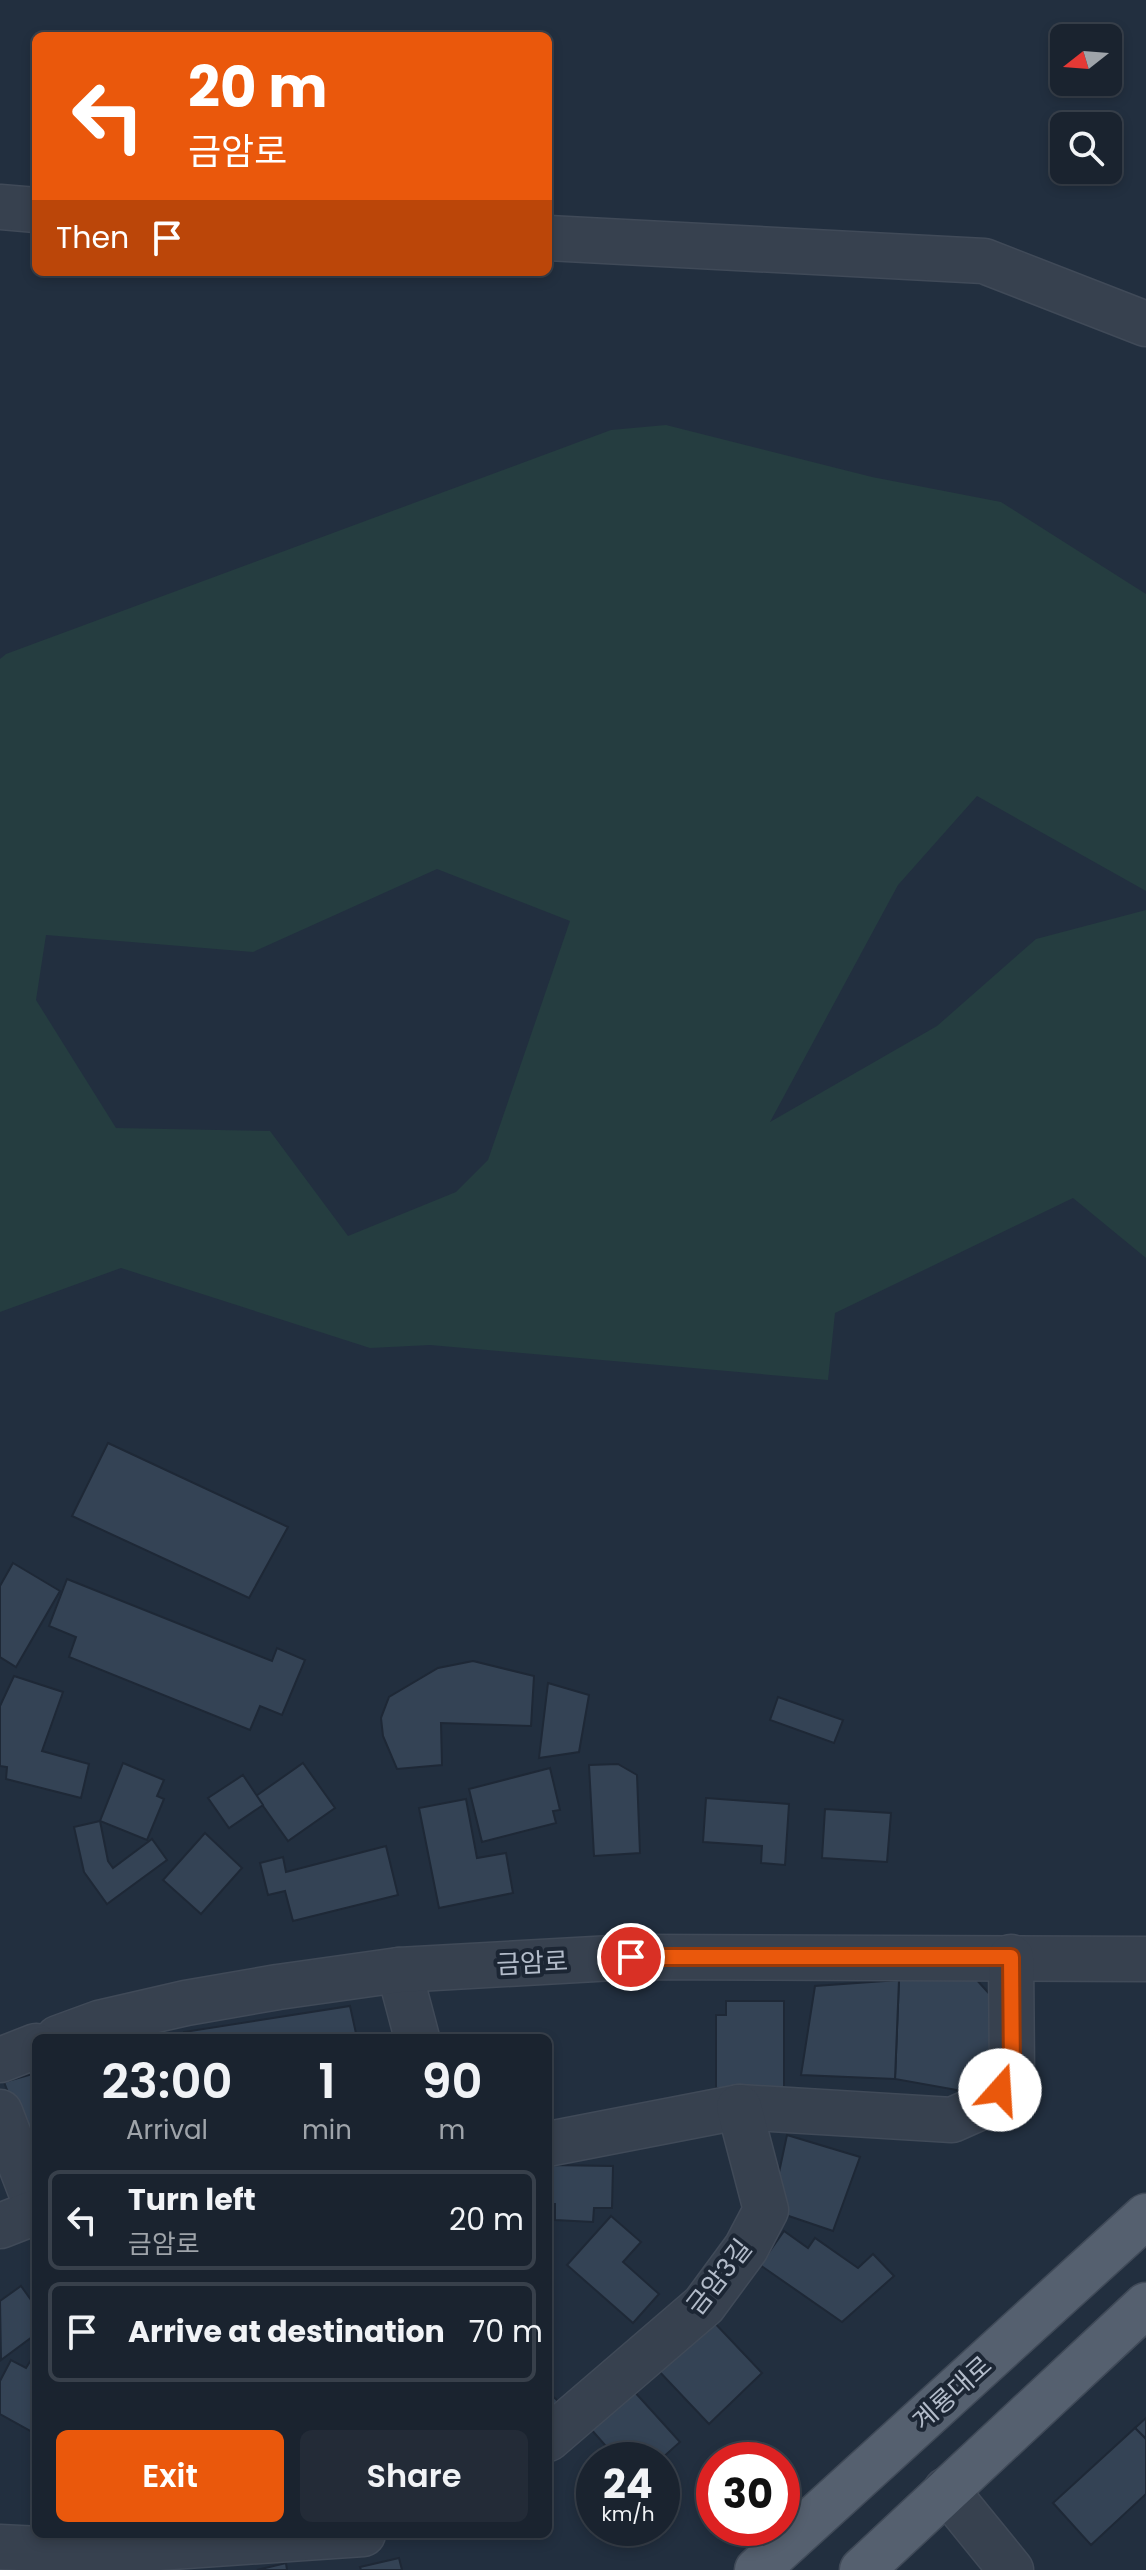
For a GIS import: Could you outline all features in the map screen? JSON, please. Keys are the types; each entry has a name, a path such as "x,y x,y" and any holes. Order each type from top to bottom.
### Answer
{"main road":[{"name":"계룡대로","path":"757,2570 1146,2216"},
{"path":"862,2570 1146,2305"}],"street":[{"path":"0,207 32,210"},
{"path":"552,238 984,261 1146,324"},
{"name":"금암로","path":"69,2034 99,2023 186,2003 399,1970 631,1957 1146,1959"},
{"path":"552,2143 739,2107 952,2120 988,2104 1012,2076 1011,1957"},
{"path":"399,1970 416,2034"},
{"path":"0,2060 32,2048"},
{"name":"금암3길","path":"552,2436 704,2305 746,2248 766,2210 739,2107"},
{"path":"0,2112 32,2195"},
{"path":"0,2226 32,2214"},
{"path":"946,2490 1011,2570"},
{"path":"0,2547 99,2552 304,2538"}],"green space":[{"path":"666,425 872,477 1001,502 1146,594 1146,891 977,796 898,885 770,1122 937,1026 1036,939 1146,910 1146,1258 1073,1198 835,1313 828,1380 430,1345 370,1348 121,1268 0,1312 0,659 6,654 611,430","holes":["437,869 570,921 488,1160 456,1192 348,1236 270,1131 116,1128 36,1000 46,935 253,952"]}],"building":[{"path":"108,1443 288,1527 249,1598 72,1516"},
{"path":"13,1563 60,1591 16,1667 0,1657 0,1586"},
{"path":"67,1579 272,1661 277,1648 305,1660 282,1715 260,1706 250,1730 69,1657 76,1637 49,1626"},
{"path":"473,1661 534,1676 531,1726 441,1723 442,1765 397,1769 383,1736 381,1718 389,1697 438,1668"},
{"path":"14,1676 63,1692 42,1751 89,1764 81,1798 6,1779 7,1767 0,1766 0,1706"},
{"path":"548,1683 589,1695 579,1752 539,1758"},
{"path":"778,1697 843,1720 834,1743 770,1720"},
{"path":"123,1763 164,1780 157,1796 164,1799 147,1840 100,1821"},
{"path":"303,1763 335,1808 288,1841 256,1796"},
{"path":"618,1764 637,1775 640,1853 594,1856 589,1765"},
{"path":"550,1768 560,1810 553,1811 556,1823 482,1842 469,1789"},
{"path":"243,1775 263,1805 229,1828 208,1798"},
{"path":"706,1798 789,1804 785,1865 761,1863 762,1846 703,1842"},
{"path":"466,1799 477,1858 506,1853 513,1893 439,1908 419,1808"},
{"path":"825,1809 891,1813 887,1862 822,1858"},
{"path":"100,1821 108,1861 113,1868 152,1839 167,1860 107,1904 84,1872 74,1827"},
{"path":"205,1833 242,1868 201,1914 163,1880"},
{"path":"386,1846 398,1895 293,1921 285,1891 268,1895 260,1863 283,1857 286,1872"},
{"path":"975,1978 994,1999 994,2085 979,2094 895,2079 899,1980"},
{"path":"899,1980 895,2079 801,2075 815,1986"},
{"path":"726,2001 784,2001 784,2100 739,2089 716,2088 716,2015 726,2015"},
{"path":"350,2006 356,2034 184,2034"},
{"path":"32,2074 32,2155 4,2082"},
{"path":"787,2135 860,2157 833,2231 771,2210"},
{"path":"552,2165 613,2166 612,2208 594,2208 593,2222 555,2220 555,2204 552,2204"},
{"path":"611,2216 641,2242 623,2262 659,2294 633,2323 567,2265"},
{"path":"784,2231 808,2248 815,2238 858,2268 873,2254 894,2276 842,2322 760,2265"},
{"path":"21,2286 32,2301 32,2337 1,2360 0,2301"},
{"path":"709,2317 762,2373 709,2424 656,2368"},
{"path":"32,2358 32,2432 0,2414 0,2381 11,2360 26,2368"},
{"path":"632,2389 680,2442 602,2442 590,2428"},
{"path":"1146,2418 1146,2439 1135,2428"},
{"path":"1135,2428 1146,2439 1146,2494 1091,2545 1053,2503"},
{"path":"399,2558 402,2570 361,2570 360,2567"},
{"path":"286,2563 287,2570 257,2570"}],"route":[{"path":"631,1957 1011,1957 1012,2076 1000,2090"}]}
